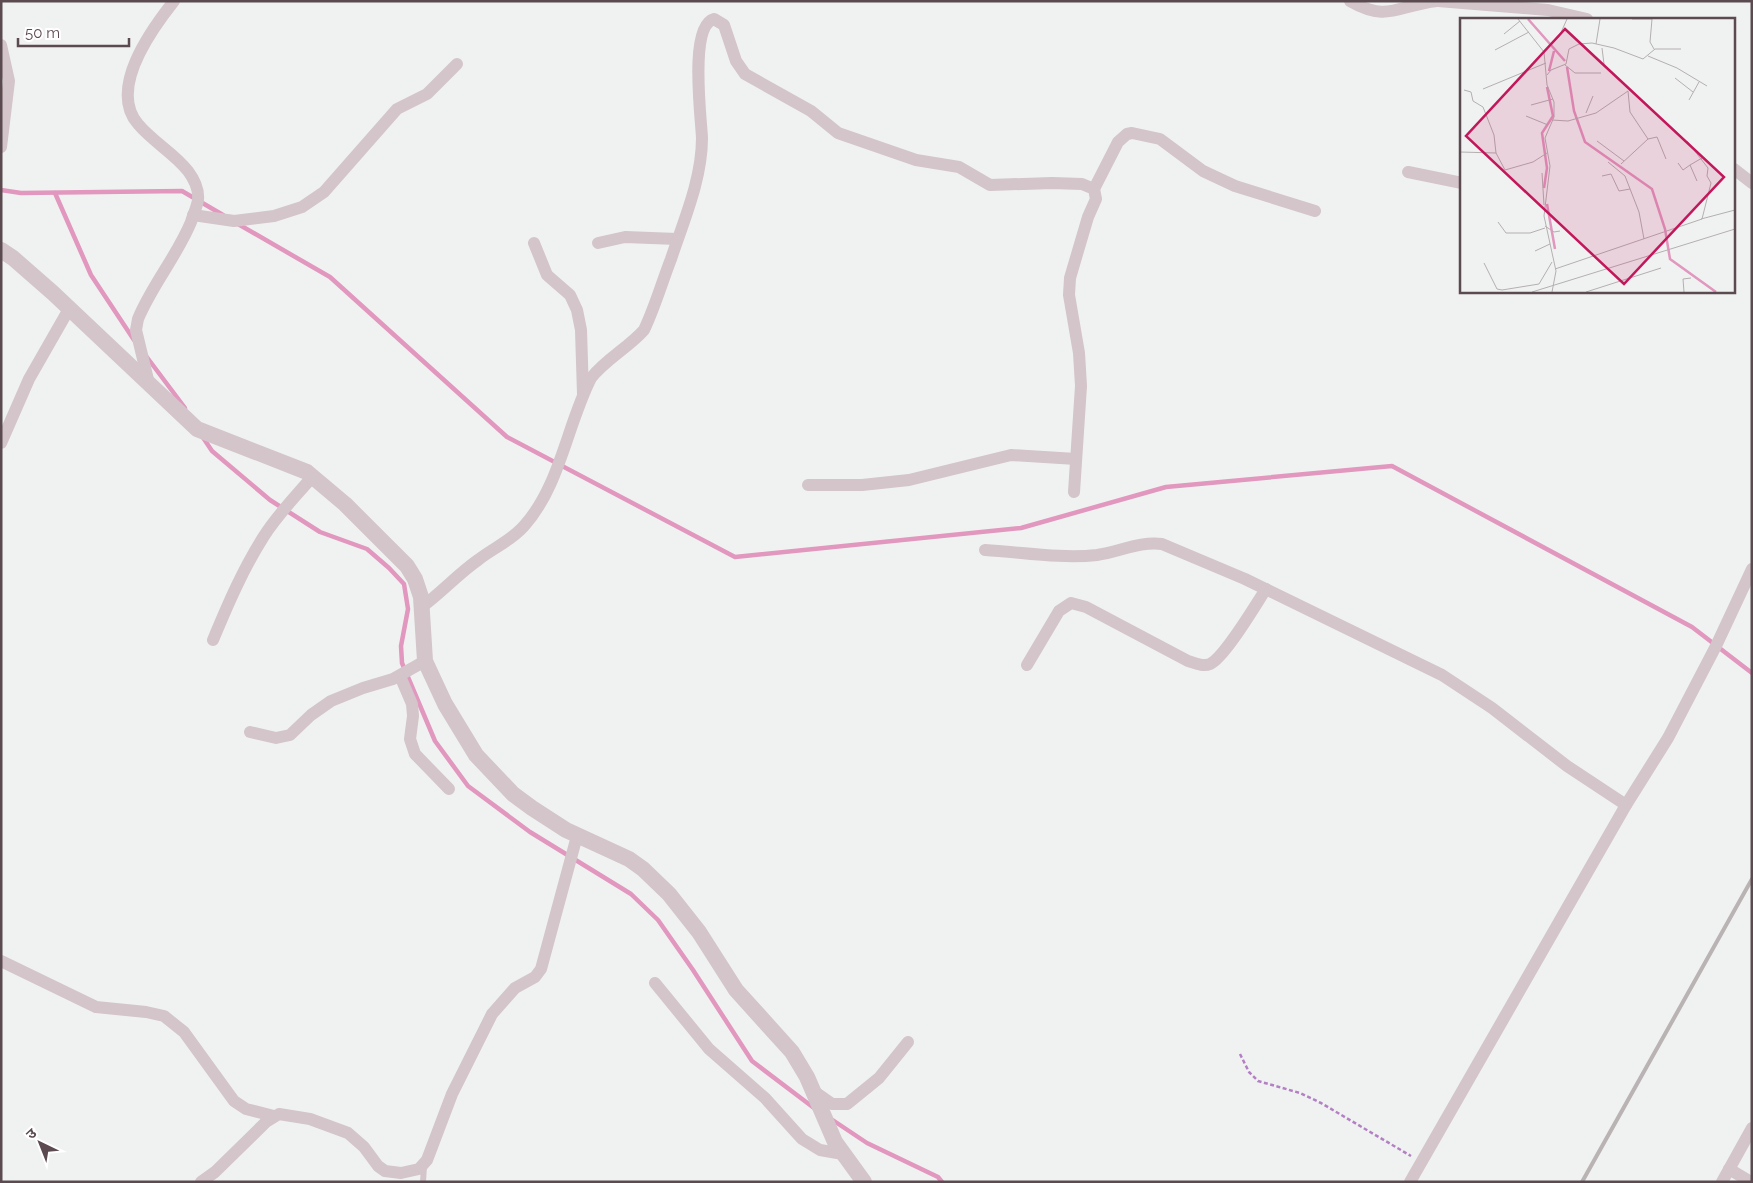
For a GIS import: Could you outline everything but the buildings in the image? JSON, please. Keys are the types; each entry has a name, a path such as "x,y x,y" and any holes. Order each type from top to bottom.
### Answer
{"street":[{"path":"149,384 136,330 138,319 181,246 198,200 191,176 181,161 139,125 134,118 128,99 130,79 135,63 146,41 174,1"},
{"path":"1350,1 1370,12 1381,13 1420,3 1437,1 1520,14 1548,10 1583,18"},
{"path":"422,606 447,587 476,560 505,542 524,526 544,496 558,464 583,394 598,369 631,344 644,330 678,239 700,160 699,56 701,39 707,23 714,19 724,25 736,61 746,74 810,110 838,133 916,160 959,167 990,185 1082,184 1094,189"},
{"path":"1,45 9,81 1,147"},
{"path":"193,215 234,221 274,216 302,207 324,192 397,109 427,94 457,64"},
{"path":"1074,492 1081,386 1079,353 1069,294 1070,278 1085,226 1096,199 1094,189 1118,142 1127,134 1132,133 1160,139 1203,171 1235,186 1256,195 1315,211"},
{"path":"1736,171 1752,183"},
{"path":"1408,172 1460,183"},
{"path":"598,243 625,237 678,239"},
{"path":"534,243 547,275 570,295 577,310 581,330 583,394"},
{"path":"1,250 29,270 197,429 293,466 313,476 345,504 407,566 416,579 422,606 422,643 425,661 464,739 491,773 532,808 577,836 629,859 643,869 669,894 699,932 736,990 792,1052 807,1077 842,1154 864,1182"},
{"path":"1,443 29,379 69,309"},
{"path":"808,486 862,485 909,480 939,475 1006,455 1076,459"},
{"path":"213,640 236,586 256,549 284,509 313,476"},
{"path":"984,550 1075,556 1098,554 1149,543 1162,544 1266,589 1456,682 1567,766 1626,805"},
{"path":"1410,1182 1626,805 1668,738 1716,646 1752,569"},
{"path":"1028,665 1059,611 1071,603 1086,607 1188,661 1201,665 1210,664 1228,645 1266,589"},
{"path":"250,732 282,738 290,735 311,715 331,701 400,676 425,661"},
{"path":"400,676 412,704 411,747 414,754 449,788"},
{"path":"1,961 96,1007 146,1012 164,1016 184,1032 234,1101 246,1109 274,1116 286,1114 302,1117 348,1133 364,1147 378,1166 385,1171 408,1172 419,1169 424,1165 452,1094 492,1014 515,988 535,977 541,969 577,836"},
{"path":"655,983 709,1048 765,1098 802,1139 820,1150 842,1154"},
{"path":"812,1090 832,1104 846,1104 878,1078 908,1042"},
{"path":"201,1182 215,1172 274,1116"},
{"path":"1722,1182 1752,1128"},
{"path":"1729,1169 1751,1182"}],"lane":[{"path":"423,1182 424,1165"}],"path":[{"path":"1240,1054 1249,1072 1258,1081 1300,1093 1321,1103 1421,1162"}],"waterway":[{"path":"1,190 21,193 182,191 223,215"},
{"path":"55,193 91,275 134,340"},
{"path":"238,224 330,277 507,437 735,557 1021,528 1166,487 1392,466 1692,627 1752,673"},
{"path":"146,356 185,408"},
{"path":"202,436 212,451 270,500 320,532 367,549 404,584 408,609 401,646 402,663 435,741 468,786 530,832 631,894 658,920 752,1061 814,1108"},
{"path":"831,1119 867,1143 938,1177 942,1182"}],"railway":[{"path":"1582,1182 1752,879"}]}
